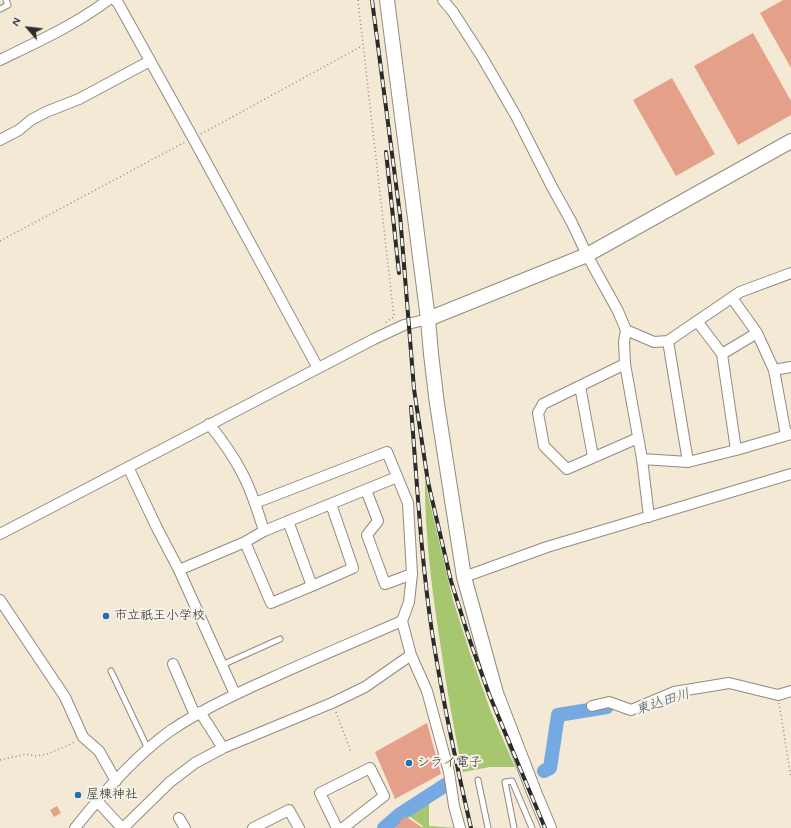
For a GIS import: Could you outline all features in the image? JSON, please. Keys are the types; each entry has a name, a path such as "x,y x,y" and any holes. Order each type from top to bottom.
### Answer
{"street":[{"path":"0,60 59,31 108,0"},
{"path":"115,0 193,138 318,368"},
{"path":"387,0 428,319 437,404 464,577 496,693 549,828"},
{"path":"443,0 453,12 482,57 516,116 587,255 618,311 626,330 624,342 625,364 642,459 649,517"},
{"path":"0,140 19,130 31,120 46,112 79,99 150,61"},
{"path":"1,532 389,331 428,319 587,255 791,141"},
{"path":"626,330 654,342 668,341 740,292 791,273"},
{"path":"642,459 688,462 736,450 789,434 774,370 757,333 732,298"},
{"path":"698,321 722,354 736,450"},
{"path":"722,354 757,333"},
{"path":"668,341 688,462"},
{"path":"625,364 543,404 538,413 539,420 544,446 567,469 638,438"},
{"path":"774,370 791,367"},
{"path":"580,386 593,457"},
{"path":"209,424 226,446 243,474 255,503 264,531"},
{"path":"255,503 387,452 408,504 412,574 409,602 402,621 411,655 427,691 449,772 454,806 460,828"},
{"path":"128,467 178,570 235,694"},
{"path":"464,577 547,547 791,474"},
{"path":"178,570 245,542 264,531 397,477"},
{"path":"366,490 378,521 367,535 385,584 412,574"},
{"path":"245,542 271,603 353,568 331,504"},
{"path":"288,521 312,586"},
{"path":"0,600 65,697 83,737 99,751 116,781"},
{"path":"77,827 97,801 148,749 169,732 197,713 235,694 402,621"},
{"path":"97,801 123,828 170,782 195,763 223,748 332,703 365,687 411,655"},
{"path":"173,664 197,713 223,748"},
{"path":"592,706 609,702 631,710 674,692 729,683 778,695 791,691"},
{"path":"337,828 320,793 370,768 384,796 343,828"},
{"path":"253,828 288,810 299,828"},
{"path":"179,818 185,828"}],"lane":[{"path":"0,9 8,4 6,0"},
{"path":"222,665 280,640"},
{"path":"111,672 148,749"},
{"path":"478,780 488,828"},
{"path":"514,828 504,782 512,781 532,828"}],"path":[{"path":"358,0 362,46 394,317 381,325"},
{"path":"0,241 228,120 362,46"},
{"path":"778,695 791,778"},
{"path":"332,703 351,752"},
{"path":"0,760 26,754 36,756 47,754 69,745 83,737"}],"green space":[{"path":"425,473 428,495 453,600 491,712 515,767 490,767 463,772 448,695 432,583 427,539"},
{"path":"429,802 429,826 456,828 422,828 423,826 409,816"}],"building":[{"path":"783,0 791,0 791,68 760,13"},
{"path":"753,33 791,101 791,115 738,145 694,66"},
{"path":"672,78 715,154 676,176 633,100"},
{"name":"シライ電子","path":"427,723 441,774 395,799 375,752"},
{"path":"57,806 61,813 54,817 50,810"},
{"path":"405,816 423,828 395,828"}],"waterway":[{"name":"東込田川","path":"544,771 550,768 558,715 607,707"},
{"name":"東込田川","path":"384,828 399,815 447,784"}],"railway":[{"path":"372,0 400,215 414,389 428,482 451,581 469,638 489,694 545,828"},
{"path":"386,152 399,273"},
{"path":"411,407 428,604 440,681 471,828"}],"place":[{"name":"市立祇王小学校","path":"106,616"},
{"name":"シライ電子","path":"409,763"},
{"name":"屋棟神社","path":"78,795"}]}
